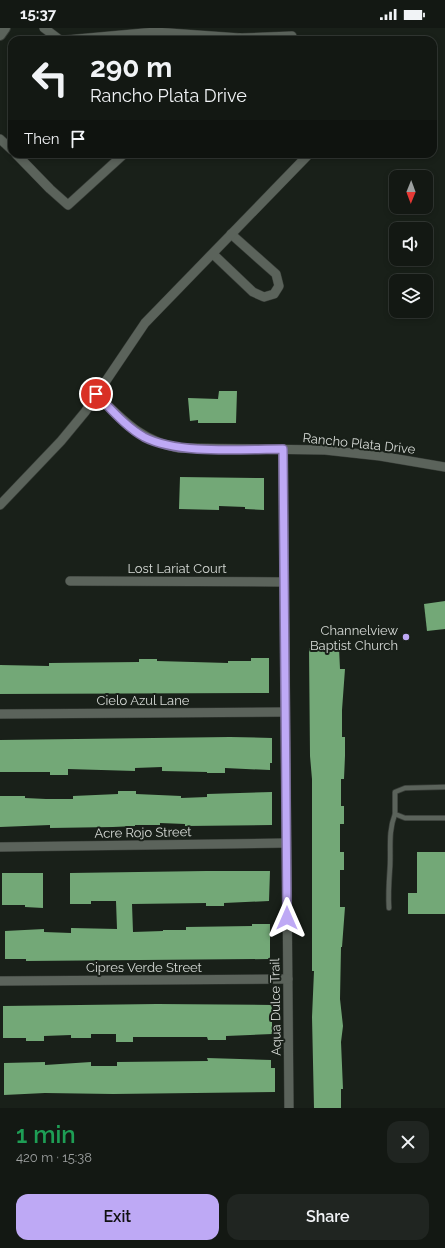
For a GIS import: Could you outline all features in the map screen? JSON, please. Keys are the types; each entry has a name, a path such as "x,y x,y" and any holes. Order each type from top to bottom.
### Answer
{"street":[{"path":"0,35 5,28"},
{"path":"44,28 55,36"},
{"path":"110,36 154,32 203,36"},
{"path":"0,139 8,146"},
{"path":"20,158 68,205 120,158"},
{"path":"0,505 61,441 85,412 145,323 305,158"},
{"path":"213,254 253,292 264,297 274,294 279,286 276,274 232,234"},
{"name":"Rancho Plata Drive","path":"96,394 130,427 143,436 162,445 179,448 325,450 380,456 445,468"},
{"name":"Aqua Dulce Trail","path":"283,449 289,1108"},
{"name":"Lost Lariat Court","path":"70,581 284,582"},
{"name":"Cielo Azul Lane","path":"0,714 285,712"},
{"name":"Acre Rojo Street","path":"0,847 286,843"},
{"name":"Cipres Verde Street","path":"0,981 288,979"}],"lane":[{"path":"389,908 388,888 390,835 391,825 395,814 395,792 405,788 445,787"},
{"path":"395,814 405,818 445,818"}],"building":[{"path":"219,391 237,391 236,423 198,423 198,420 190,421 188,398 218,399"},
{"path":"180,477 264,478 264,510 245,509 245,507 219,506 219,510 179,509"},
{"path":"445,601 445,629 427,631 424,604"},
{"path":"309,648 339,648 340,669 345,669 342,737 345,737 345,756 344,779 341,779 341,806 344,806 344,824 340,824 340,852 344,852 344,870 340,870 340,907 345,907 341,947 340,999 343,1026 341,1042 343,1089 341,1089 341,1108 314,1108 312,1017 314,971 312,971 312,779 310,756"},
{"path":"251,658 269,658 269,693 0,694 0,665 49,666 49,663 139,662 139,659 228,663 228,661 251,661"},
{"path":"230,737 272,738 272,763 270,763 270,770 225,768 225,773 207,773 162,771 162,767 135,768 135,771 68,769 68,775 50,775 50,772 0,772 0,740"},
{"path":"118,791 136,791 136,794 181,796 181,798 207,797 207,794 272,792 272,825 185,826 185,824 160,823 160,825 113,827 50,828 50,825 0,827 0,796 73,799 73,796 118,794"},
{"path":"417,852 445,852 445,914 408,914 408,893 417,893"},
{"path":"270,871 269,901 224,903 224,906 206,906 206,903 132,904 133,932 186,930 186,927 252,926 252,924 270,924 270,959 26,961 26,959 5,959 5,931 44,929 44,932 71,933 71,928 117,929 116,901 91,901 91,904 70,904 70,873"},
{"path":"2,873 43,873 43,908 25,907 25,905 2,905"},
{"path":"157,1004 272,1005 272,1034 226,1036 226,1040 208,1040 207,1037 133,1037 133,1042 116,1042 116,1034 91,1034 91,1038 71,1038 71,1035 44,1036 44,1041 26,1041 26,1038 3,1038 3,1006"},
{"path":"207,1058 271,1060 271,1068 275,1068 275,1092 113,1094 45,1093 4,1095 4,1063 45,1062 45,1065 91,1062 91,1066 117,1066 117,1062 208,1061"}],"place":[{"name":"Channelview Baptist Church","path":"406,637"}],"route":[{"path":"96,394 130,427 143,436 162,445 179,448 283,449 287,918"}]}
